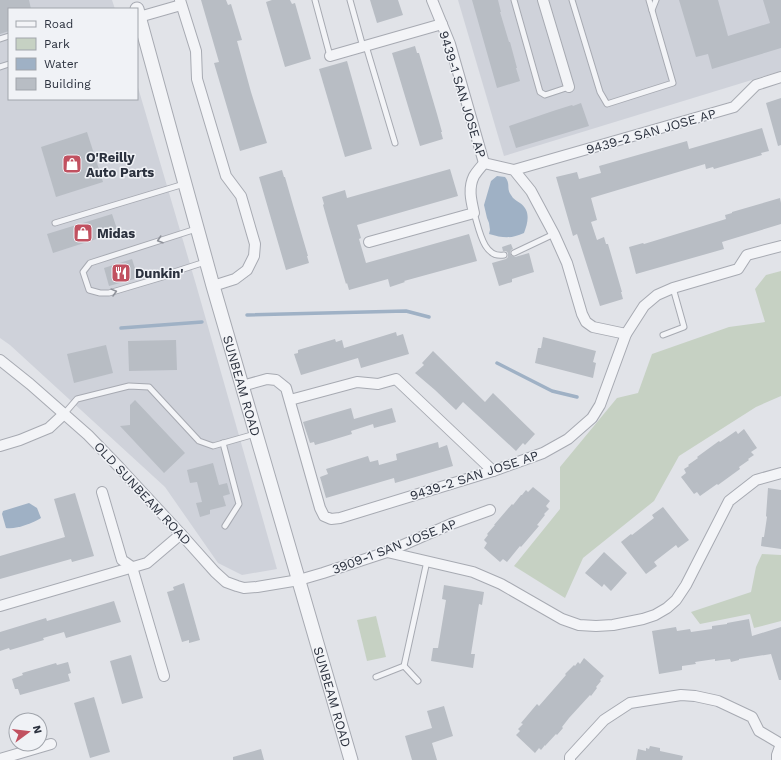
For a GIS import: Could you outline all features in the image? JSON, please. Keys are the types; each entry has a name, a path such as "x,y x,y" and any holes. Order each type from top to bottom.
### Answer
{"street":[{"name":"9439-1 SAN JOSE AP","path":"432,0 450,44 484,163 514,170"},
{"path":"543,0 569,87"},
{"path":"138,12 181,3 196,51 197,78 226,176 241,196 255,244 254,256 247,270 235,279 214,286"},
{"name":"SUNBEAM ROAD","path":"138,12 140,31 351,760"},
{"path":"330,56 442,24"},
{"name":"9439-2 SAN JOSE AP","path":"514,170 734,107 756,85 781,77"},
{"path":"369,242 474,213 470,189 474,176 484,163"},
{"path":"514,170 531,191 554,234 567,263 582,314 586,322 593,328 626,334"},
{"name":"9439-2 SAN JOSE AP","path":"242,386 267,379 276,380 286,388 320,508 324,516 331,519 340,518 493,471 543,453 568,439 592,418 600,405 626,334 644,306 657,295 673,288 738,269 747,255 781,246"},
{"name":"OLD SUNBEAM ROAD","path":"0,360 30,384 93,440 120,467 215,572 226,582 244,588 299,580"},
{"path":"290,400 357,382 378,384 396,379 493,471"},
{"path":"0,446 20,440 49,428 64,414"},
{"path":"387,552 472,572 501,584 562,619 579,625 596,626 643,619 655,615 667,608 676,600 686,585 729,501 756,480 781,473"},
{"path":"102,492 122,560 132,567 164,676"},
{"name":"3909-1 SAN JOSE AP","path":"299,580 387,552 451,524 490,510"},
{"path":"0,606 147,563 182,534"},
{"path":"570,760 570,757 604,720 630,703 681,695 695,696 718,702 752,717 760,731 781,744 777,760"},
{"path":"0,759 51,744"}],"lane":[{"path":"314,0 330,56"},
{"path":"350,0 394,143"},
{"path":"514,0 540,92 545,95 569,87"},
{"path":"572,0 600,92 606,104 673,83 649,0"},
{"path":"652,10 656,0"},
{"path":"55,223 185,184"},
{"path":"474,213 486,248 493,254 500,256 504,255"},
{"path":"198,229 90,263 83,272 89,290 100,293 109,293 207,262"},
{"path":"514,253 554,234"},
{"path":"663,335 684,327 673,288"},
{"path":"64,414 77,399 129,386 149,387 199,441 213,446 256,434"},
{"path":"223,443 238,504 225,526"},
{"path":"404,666 427,561"},
{"path":"376,677 404,666"},
{"path":"404,666 418,681"}],"shaded area":[{"path":"0,0 112,0 115,8 8,8 8,100 138,100 138,87 277,569 242,575 218,563 165,487 10,345 0,338"},
{"path":"458,0 781,0 781,71 504,156"}],"green space":[{"path":"781,271 781,396 756,407 679,456 654,501 583,558 565,598 514,566 560,509 560,467 617,398 638,393 652,354 729,327 765,322 755,289 766,275"},
{"path":"762,554 781,555 781,621 754,628 750,614 700,624 691,612 751,592 756,567"},
{"path":"376,616 386,657 367,661 357,620"}],"water":[{"path":"497,176 505,177 508,182 510,193 526,210 528,217 524,233 507,237 489,234 489,223 484,205 491,181"},
{"path":"29,503 37,508 41,518 24,526 6,528 2,514 3,511"}],"building":[{"path":"0,0 29,0 31,8 8,8 8,31 0,34"},
{"path":"201,0 226,0 228,5 231,4 242,40 237,41 267,143 240,151 214,63 219,62"},
{"path":"272,0 290,0 292,4 295,3 311,59 285,67 266,2"},
{"path":"370,0 398,0 403,15 377,23"},
{"path":"472,0 498,0 500,12 510,42 520,81 497,88"},
{"path":"679,0 718,0 728,36 770,23 763,0 781,0 781,48 712,69 708,54 696,57"},
{"path":"415,46 417,53 419,53 443,139 420,146 392,53"},
{"path":"347,61 372,149 345,157 319,69"},
{"path":"781,98 781,145 778,146 766,103"},
{"path":"581,103 589,126 516,148 509,126"},
{"path":"762,128 769,151 761,153 762,155 714,169 713,167 706,169 705,164 591,198 597,220 591,222 597,240 604,237 606,244 608,244 623,299 600,306 577,234 573,236 556,177 577,172 579,179 601,173 599,166 687,141 689,149"},
{"name":"O'Reilly Auto Parts","path":"87,132 103,182 56,197 41,147"},
{"path":"450,169 458,196 357,225 361,238 359,239 366,263 469,234 477,261 404,281 405,282 390,287 388,279 349,290 328,223 322,197 345,190 347,198"},
{"path":"282,170 309,263 286,270 259,177"},
{"path":"780,198 781,224 722,242 724,249 636,274 629,247 644,244 726,219 725,215 732,212"},
{"name":"Midas","path":"112,214 118,232 53,253 47,234"},
{"path":"511,244 513,249 510,253 512,256 515,257 529,253 534,272 512,279 512,282 499,286 492,263 508,257 508,253 503,251 502,247"},
{"name":"Dunkin'","path":"132,259 138,278 109,286 104,268"},
{"path":"396,332 397,336 403,334 409,354 361,368 358,358 301,375 294,354 298,353 298,350 335,339 336,342 342,340 344,348"},
{"path":"543,337 596,351 593,362 596,363 593,378 535,363 538,348 541,348"},
{"path":"176,340 177,370 129,371 128,341"},
{"path":"106,345 113,373 74,383 67,354"},
{"path":"433,351 485,402 493,393 535,434 525,445 523,443 516,451 463,402 456,410 415,373 424,365 422,363"},
{"path":"135,400 185,453 164,473 120,426 130,425 130,405"},
{"path":"351,408 354,419 392,408 396,422 374,428 373,424 351,431 352,434 329,441 315,445 314,442 310,443 303,422"},
{"path":"744,429 757,448 751,452 754,455 739,467 740,469 718,485 717,484 700,496 697,492 694,494 681,477 686,473 684,469 698,458 697,457 719,441 720,442 736,431 738,434"},
{"path":"438,442 439,448 447,445 453,466 395,483 394,478 326,498 320,477 328,474 326,469 368,456 370,462 378,460 379,465 397,460 396,454"},
{"path":"213,463 219,485 227,483 230,494 223,496 226,506 210,510 210,514 200,517 196,503 202,502 197,482 190,483 187,470"},
{"path":"533,487 550,501 546,506 549,509 537,525 539,526 521,547 520,546 507,562 503,559 500,562 484,548 487,543 484,540 494,525 512,504 513,505 526,490 528,492"},
{"path":"768,488 781,490 781,549 761,546 767,517"},
{"path":"75,493 94,556 72,562 71,559 0,579 0,556 65,537 54,499"},
{"path":"663,507 689,540 678,548 676,545 654,562 657,566 646,574 621,542 654,518 652,515"},
{"path":"604,552 627,573 611,591 604,584 602,587 585,573"},
{"path":"184,583 200,640 189,643 189,640 182,642 167,592 174,590 173,587"},
{"path":"444,585 484,592 482,605 479,604 471,654 475,654 473,668 431,661 433,648 438,648 446,600 442,599"},
{"path":"114,601 121,622 66,638 64,632 43,638 44,640 10,650 9,648 0,651 0,632 46,618 47,621"},
{"path":"749,619 752,636 781,627 781,680 779,680 771,654 739,659 731,662 730,659 715,661 715,659 695,662 696,664 682,666 682,670 659,674 652,631 676,627 677,631 690,629 691,632 712,629 712,626"},
{"path":"131,655 143,698 122,704 110,661"},
{"path":"584,658 604,676 591,696 590,695 569,718 557,735 556,734 541,750 539,748 535,753 516,735 520,731 518,729 523,724 521,723 537,704 539,706 566,675 565,674 578,662 580,664"},
{"path":"68,662 71,673 68,674 70,681 20,695 18,689 15,689 12,679 23,675 22,673 56,663 57,665"},
{"path":"94,697 110,752 90,758 74,703"},
{"path":"444,706 453,736 432,743 437,760 412,760 405,736 432,728 427,711"},
{"path":"650,746 660,748 660,751 683,756 682,760 636,760 638,749 646,751 646,748 649,749"},
{"path":"261,749 264,760 233,760 233,757"}],"waterway":[{"path":"247,315 406,311 429,317"},
{"path":"121,328 202,322"},
{"path":"497,363 552,391 577,397"}],"place":[{"name":"O'Reilly Auto Parts","path":"72,164"},
{"name":"Midas","path":"83,233"},
{"name":"Dunkin'","path":"121,273"}]}
